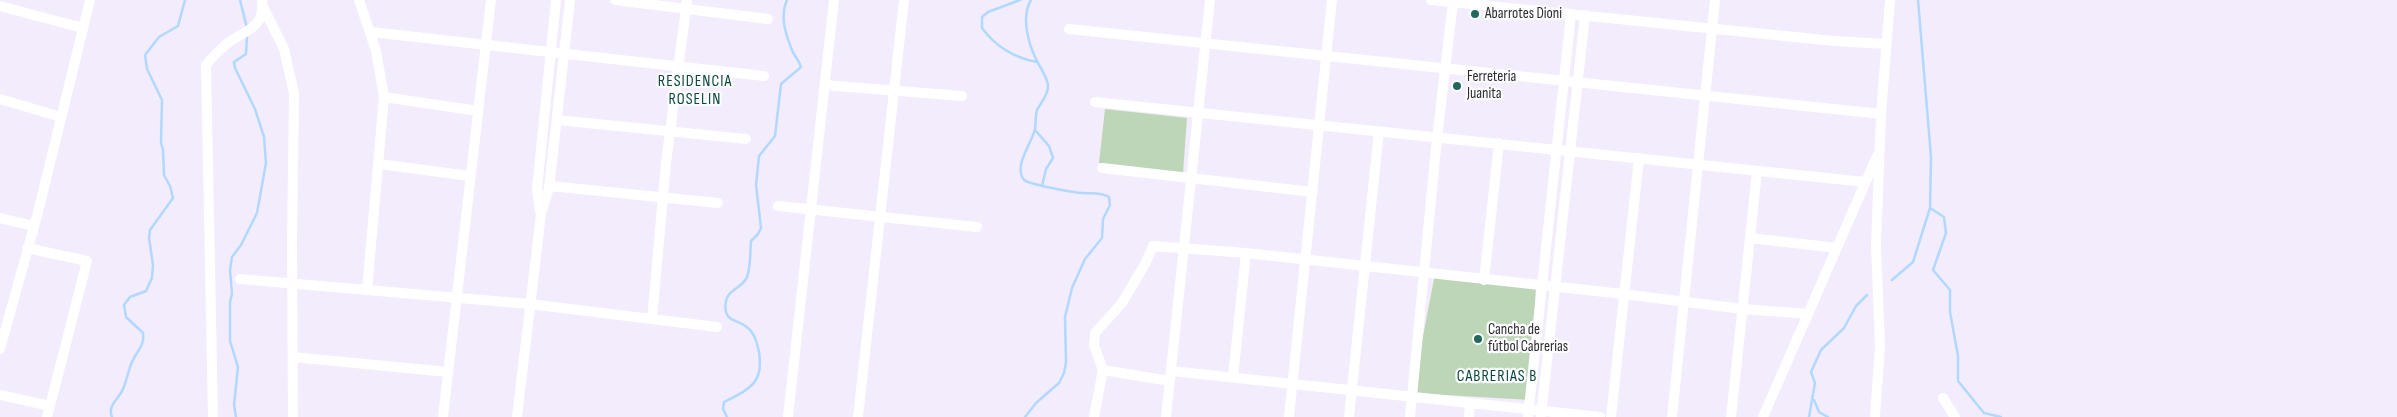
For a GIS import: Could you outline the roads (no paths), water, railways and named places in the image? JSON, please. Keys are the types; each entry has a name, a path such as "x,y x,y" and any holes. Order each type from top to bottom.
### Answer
{"street":[{"path":"0,349 34,226 90,0"},
{"path":"359,0 371,32 384,97 367,290"},
{"path":"443,417 491,0"},
{"path":"541,214 537,189 556,0"},
{"path":"517,417 541,214 550,186 570,0"},
{"path":"616,0 687,4 768,19"},
{"path":"788,417 834,0"},
{"path":"858,417 904,0"},
{"path":"1166,417 1210,0"},
{"path":"1289,417 1332,0"},
{"path":"1431,0 1475,2 1570,14 1886,44"},
{"path":"1672,417 1715,0"},
{"path":"1875,417 1880,346 1877,282 1881,114 1890,0"},
{"path":"1410,417 1437,138 1454,2"},
{"path":"263,4 284,49 294,93 293,417"},
{"path":"214,417 206,65 215,54 257,25 263,4"},
{"path":"652,319 670,131 687,4"},
{"path":"0,6 83,28"},
{"path":"1529,413 1570,14"},
{"path":"1542,414 1576,83 1585,15"},
{"path":"1069,29 1445,70 1881,114"},
{"path":"371,32 764,76"},
{"path":"824,85 962,96"},
{"path":"384,97 478,111"},
{"path":"0,99 61,117"},
{"path":"1095,102 1198,111 1437,138 1557,148 1757,172 1865,182"},
{"path":"557,120 746,139"},
{"path":"1349,417 1379,131"},
{"path":"1484,280 1499,143"},
{"path":"1763,417 1880,150"},
{"path":"1611,417 1639,158"},
{"path":"379,164 470,176"},
{"path":"1102,168 1313,192"},
{"path":"1731,417 1757,172"},
{"path":"550,186 718,203"},
{"path":"778,206 977,227"},
{"path":"0,218 34,226"},
{"path":"1750,238 1837,248"},
{"path":"1094,417 1103,370 1093,338 1098,328 1122,303 1142,270 1153,246 1246,253 1743,309 1808,314"},
{"path":"28,248 86,261 47,417"},
{"path":"1233,377 1246,253"},
{"path":"240,279 529,304 717,327"},
{"path":"293,357 448,372"},
{"path":"1103,370 1171,376 1233,377 1470,404 1529,413 1600,417"},
{"path":"0,395 50,406"},
{"path":"1942,398 1956,417"},
{"path":"1469,417 1470,404"}],"waterway":[{"path":"112,417 112,406 123,389 143,338 143,333 126,317 124,305 130,297 146,291 152,278 153,265 149,238 150,230 173,198 170,186 164,175 161,143 162,100 147,69 145,55 159,37 178,26 185,0"},
{"path":"240,0 247,28"},
{"path":"727,417 723,409 724,402 748,389 757,378 759,371 759,352 754,336 744,325 728,317 725,308 729,294 741,285 748,275 751,241 761,228 756,185 759,156 775,136 781,84 801,67 789,44 785,31 784,12 787,0"},
{"path":"1020,0 988,12 982,17 982,28 993,41 1006,51 1021,58 1037,62"},
{"path":"1025,417 1036,403 1059,383 1064,373 1066,362 1065,317 1072,288 1085,259 1102,238 1103,219 1110,205 1109,197 1106,195 1071,192 1042,186 1027,182 1021,174 1022,161 1035,129 1037,110 1048,90 1048,83 1037,62 1028,38 1026,14 1031,0"},
{"path":"1892,280 1913,262 1930,208 1931,157 1918,0"},
{"path":"236,417 234,405 238,367 230,341 230,302 232,294 230,270 232,257 241,245 257,213 266,163 264,137 255,109 235,68 234,62 246,54 247,36"},
{"path":"1035,130 1049,146 1053,158 1046,169 1042,186"},
{"path":"1930,208 1944,217 1946,233 1933,270 1950,290 1950,312 1958,356 1958,381 1984,413 2001,417"},
{"path":"1809,417 1815,383 1811,372 1821,350 1844,328 1856,306 1867,295"},
{"path":"1814,400 1819,412 1828,417"}],"place":[{"name":"Abarrotes Dioni","path":"1475,14"},
{"name":"Ferreteria Juanita","path":"1457,86"},
{"name":"Cancha de fútbol Cabrerias","path":"1478,339"}],"district":[{"name":"RESIDENCIA ROSELIN","path":"695,91"},
{"name":"CABRERIAS B","path":"1497,377"}]}
